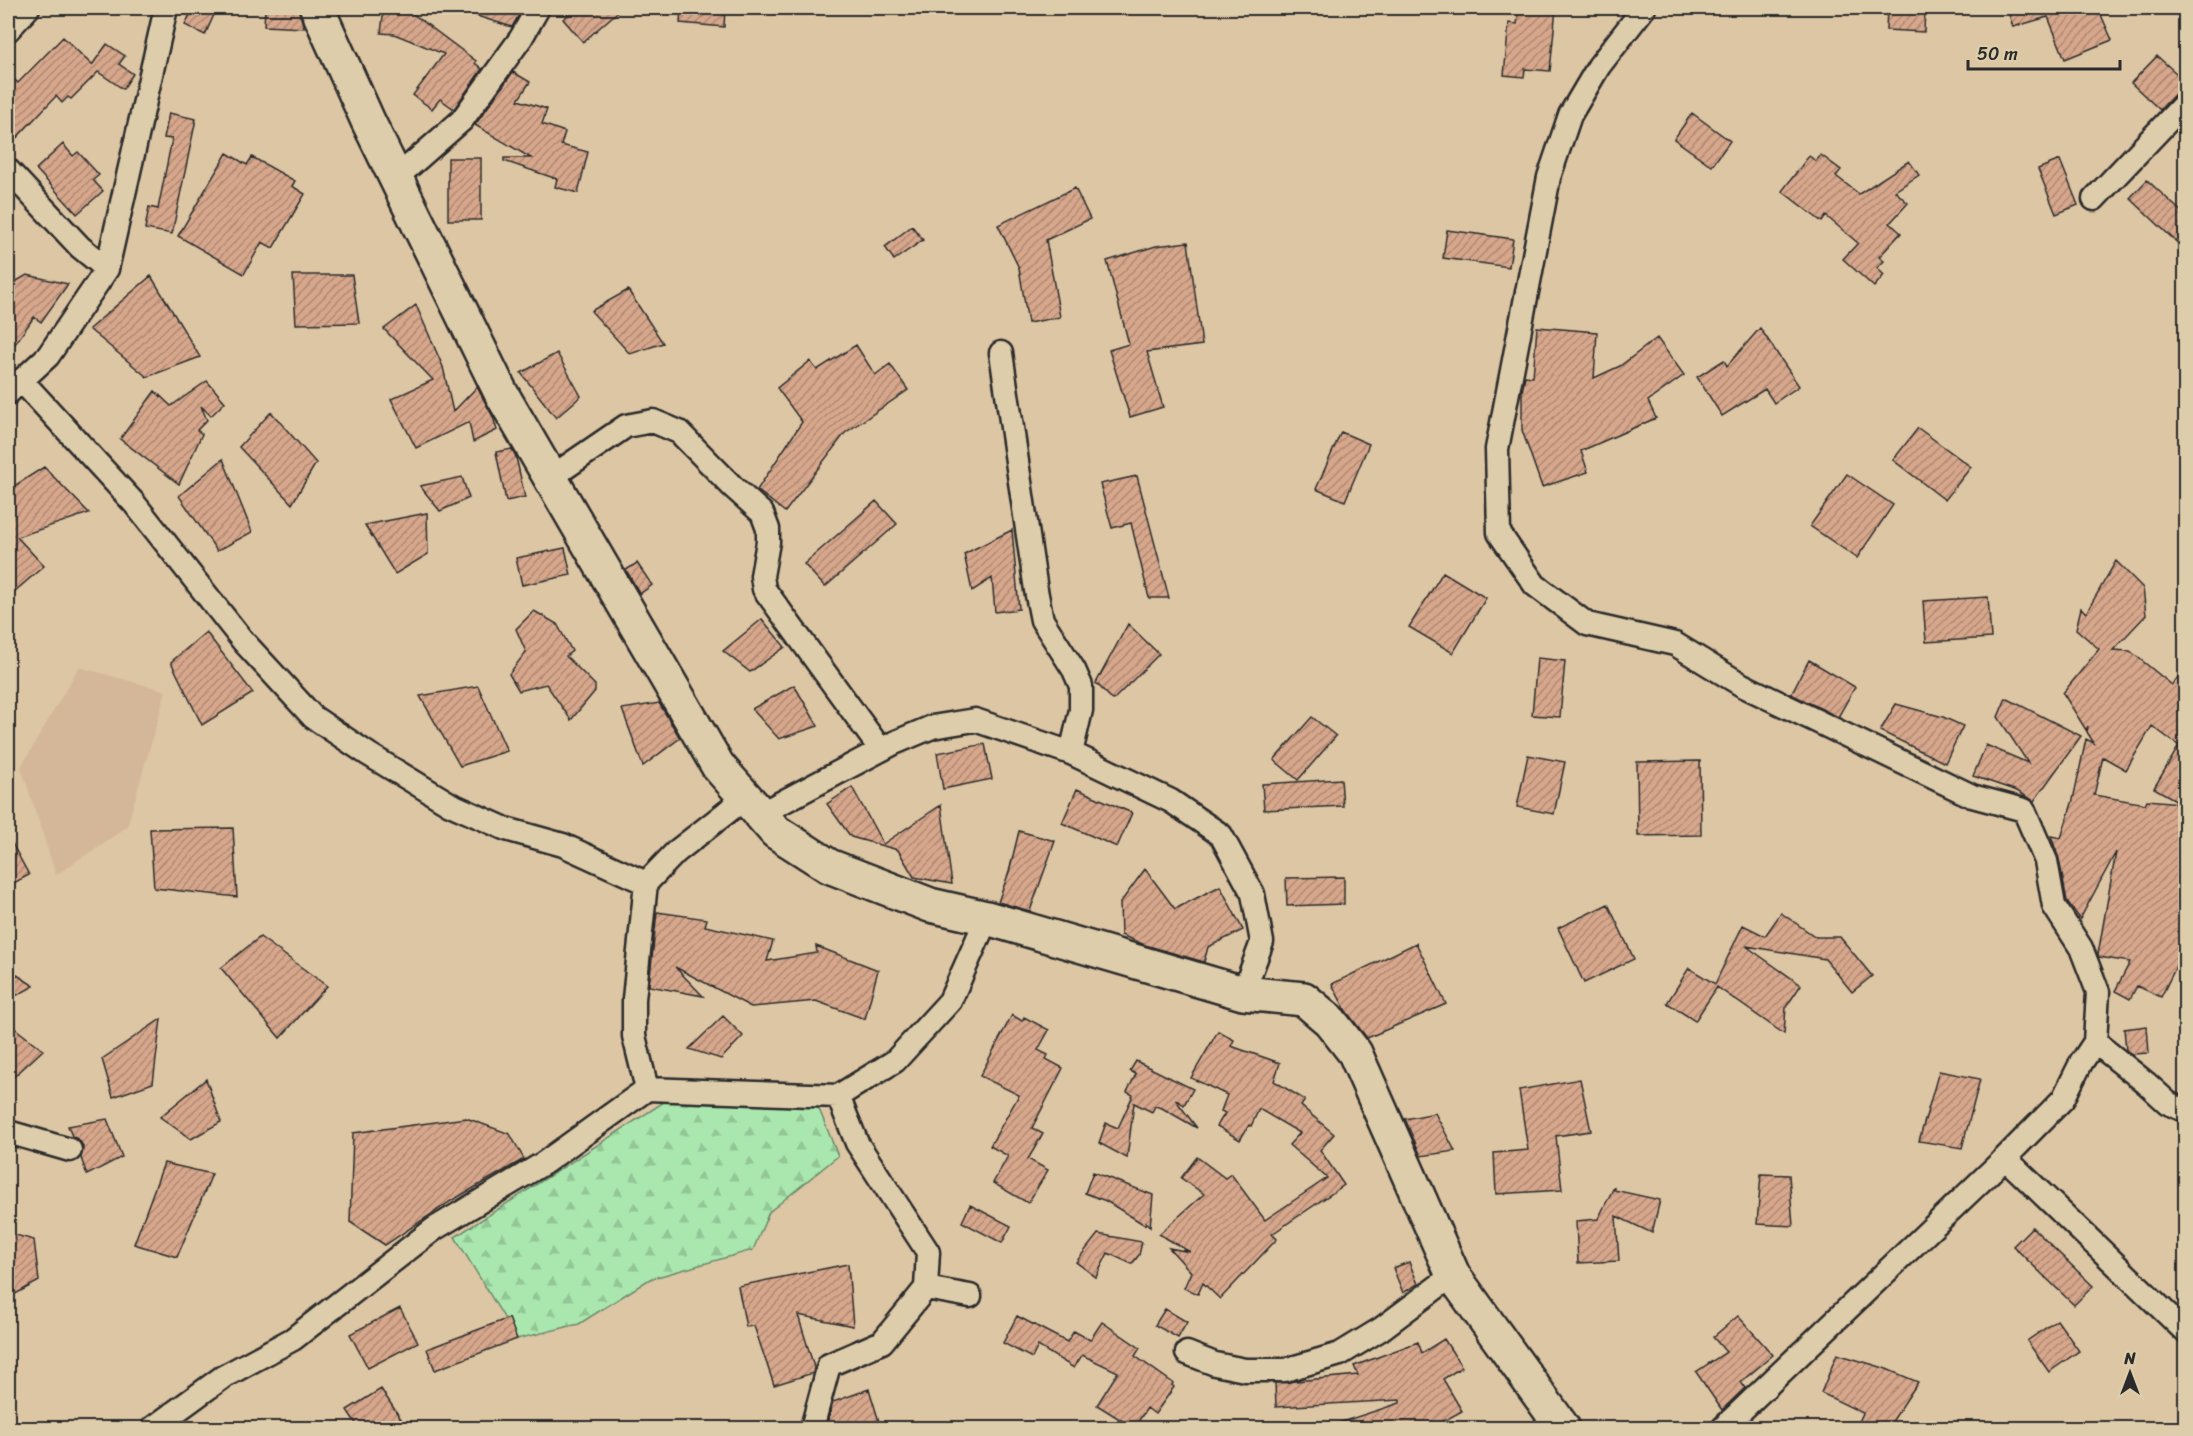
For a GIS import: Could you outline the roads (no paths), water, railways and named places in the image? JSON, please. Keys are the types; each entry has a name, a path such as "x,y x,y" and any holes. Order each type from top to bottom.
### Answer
{"street":[{"path":"8,30 28,8"},
{"path":"166,8 107,269 48,356 14,387 134,503 243,641 313,717 450,804 506,829 563,845 646,883"},
{"path":"317,8 396,178 501,393 718,766 753,806 776,832 829,866 930,905 987,918 1243,993 1304,999 1330,1022 1355,1053 1453,1275 1563,1428"},
{"path":"396,178 462,120 521,38 538,8"},
{"path":"1644,8 1599,66 1570,115 1549,177 1497,449 1499,532 1535,585 1587,624 1675,644 1742,685 1972,796 2024,810 2046,861 2054,906 2081,948 2098,992 2095,1042 2081,1063 2063,1099 2005,1158 1723,1428"},
{"path":"2094,199 2186,102"},
{"path":"8,170 80,247 107,269"},
{"path":"1001,353 1042,620 1074,670 1081,686 1081,710 1071,753"},
{"path":"550,478 626,426 653,421 679,432 762,513 768,529 762,576 764,589 881,750"},
{"path":"647,1089 634,1035 634,1008 646,883 676,852 753,806 932,727 975,720 1071,753 1171,801 1221,835 1253,894 1263,942 1243,993"},
{"path":"153,1428 223,1377 293,1339 435,1229 544,1163 647,1089 838,1096 895,1061 950,1001 987,918"},
{"path":"2095,1042 2168,1103 2186,1111"},
{"path":"812,1428 829,1365 882,1342 926,1288 928,1252 857,1143 838,1096"},
{"path":"8,1132 70,1150"},
{"path":"2005,1158 2186,1332"},
{"path":"1187,1353 1215,1364 1245,1370 1285,1370 1340,1354 1381,1329 1453,1275"},
{"path":"926,1288 970,1296"}]}
